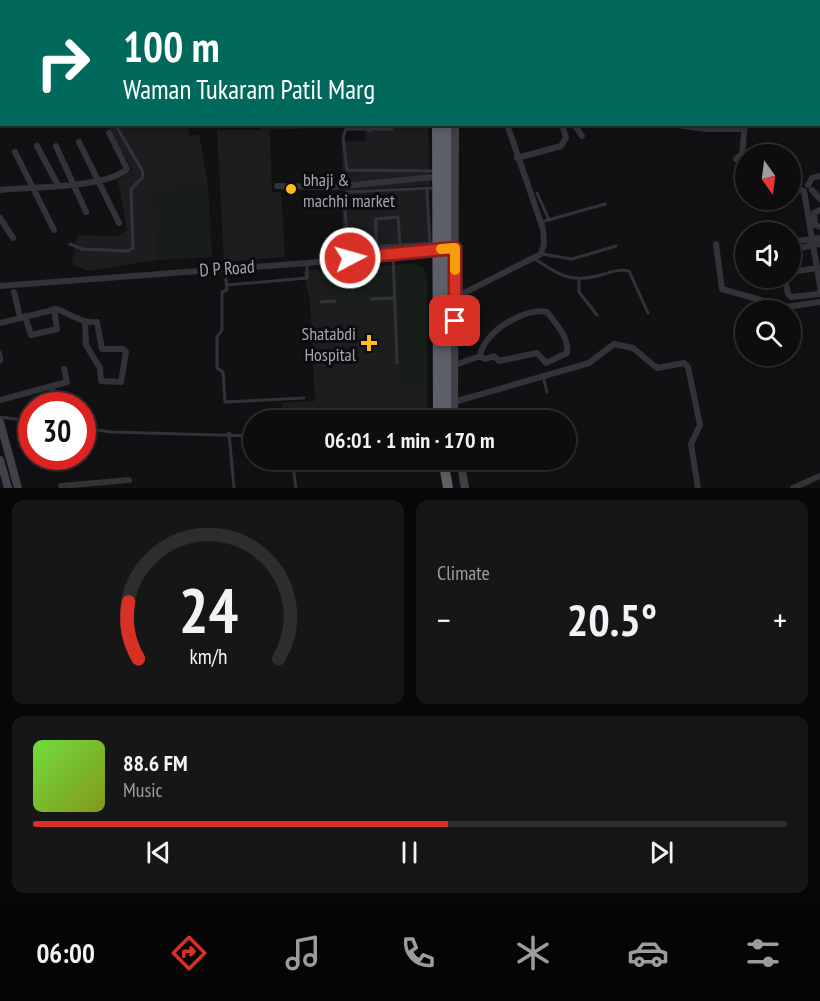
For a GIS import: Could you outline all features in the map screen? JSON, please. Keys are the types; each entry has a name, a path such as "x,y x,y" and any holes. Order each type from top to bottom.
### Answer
{"highway":[{"path":"435,126 436,410"},
{"path":"446,126 446,410"},
{"path":"443,470 446,488"},
{"path":"452,470 455,488"}],"main road":[{"path":"435,126 434,170 430,188 436,410"},
{"path":"454,410 456,366 455,126"},
{"path":"434,170 456,162"},
{"path":"0,422 18,488"},
{"path":"0,460 8,488"},
{"path":"462,470 465,488"}],"street":[{"path":"454,298 541,254 544,236 541,222 508,126"},
{"path":"517,158 561,146 566,138 563,126"},
{"path":"575,126 582,136"},
{"path":"690,126 744,127 743,144"},
{"path":"0,190 106,181 127,169 109,133"},
{"path":"80,142 119,223"},
{"path":"37,146 58,185"},
{"path":"56,146 86,212"},
{"path":"15,152 54,230"},
{"path":"277,186 333,187 434,170"},
{"path":"805,196 813,192 812,178 820,176"},
{"path":"787,288 791,297 819,294 820,288 812,221 804,191 801,190"},
{"path":"812,221 815,210 820,210"},
{"path":"0,218 13,238"},
{"path":"812,221 820,227"},
{"path":"815,242 820,238"},
{"path":"716,244 722,289 786,307 820,302"},
{"name":"D P Road","path":"0,286 307,263 393,254 432,246 455,248"},
{"path":"801,269 818,264"},
{"path":"14,292 31,335 57,329 54,309"},
{"path":"0,323 54,309 85,322 97,322 102,349 123,349 126,352 122,382 101,381 100,368 86,345 85,322"},
{"path":"456,366 480,356 487,340 497,328 540,310 547,312 563,332 568,347 567,353 546,363 537,353 499,361 494,356 485,359 480,356"},
{"path":"454,402 589,363 608,347 621,344 633,348 657,368 687,365 699,425 691,444 698,488"},
{"path":"0,400 67,382 64,369"},
{"path":"52,387 54,392"},
{"path":"793,488 820,476"},
{"path":"61,486 105,485 129,480"}],"lane":[{"path":"70,244 82,249 128,251 133,248 131,189 142,178 143,172 116,126"},
{"path":"392,129 369,127 346,129 344,133 347,171 434,170"},
{"path":"430,188 347,192 344,195 346,246 432,246"},
{"path":"537,193 549,220"},
{"path":"541,222 605,204"},
{"path":"376,246 376,219 398,217 400,245"},
{"path":"541,254 572,259 616,246"},
{"path":"393,254 397,363"},
{"path":"533,258 553,271 579,280 616,270 629,271 648,313"},
{"path":"227,285 307,278 307,263"},
{"path":"225,268 227,290 221,295 222,330 217,336 217,368 223,372 225,402 304,398"},
{"path":"579,280 579,292 597,315"},
{"path":"371,299 393,298"},
{"path":"321,302 335,301"},
{"path":"0,352 2,360 0,362"},
{"path":"543,376 547,392"},
{"path":"0,417 18,419"},
{"path":"96,430 243,435"},
{"path":"229,433 234,488"},
{"path":"294,470 296,488"}],"shaded area":[{"path":"108,126 187,126 190,136 199,134 208,185 154,188 157,260 88,271 72,264 77,235 117,236 127,230 118,181 132,170"},
{"path":"261,126 316,126 316,128 270,130 272,192 281,192 285,257 224,262 217,130 261,130"},
{"path":"365,126 428,126 430,185 342,191 342,142 365,141"},
{"path":"208,185 212,257 157,260 154,188"},
{"path":"428,190 430,248 344,253 341,193"},
{"name":"Shatabdi Hospital","path":"414,264 423,267 427,277 427,410 283,410 282,403 315,401 310,300 303,271"},
{"path":"414,264 423,267 427,277 426,386 404,388 399,382 393,295 327,295 319,270"}],"slow traffic":[{"path":"441,249 455,248 455,270"}],"place":[{"name":"bhaji & machhi market","path":"291,189"},
{"name":"Shatabdi Hospital","path":"369,343"}],"route":[{"path":"350,258 455,248 455,321"}]}
